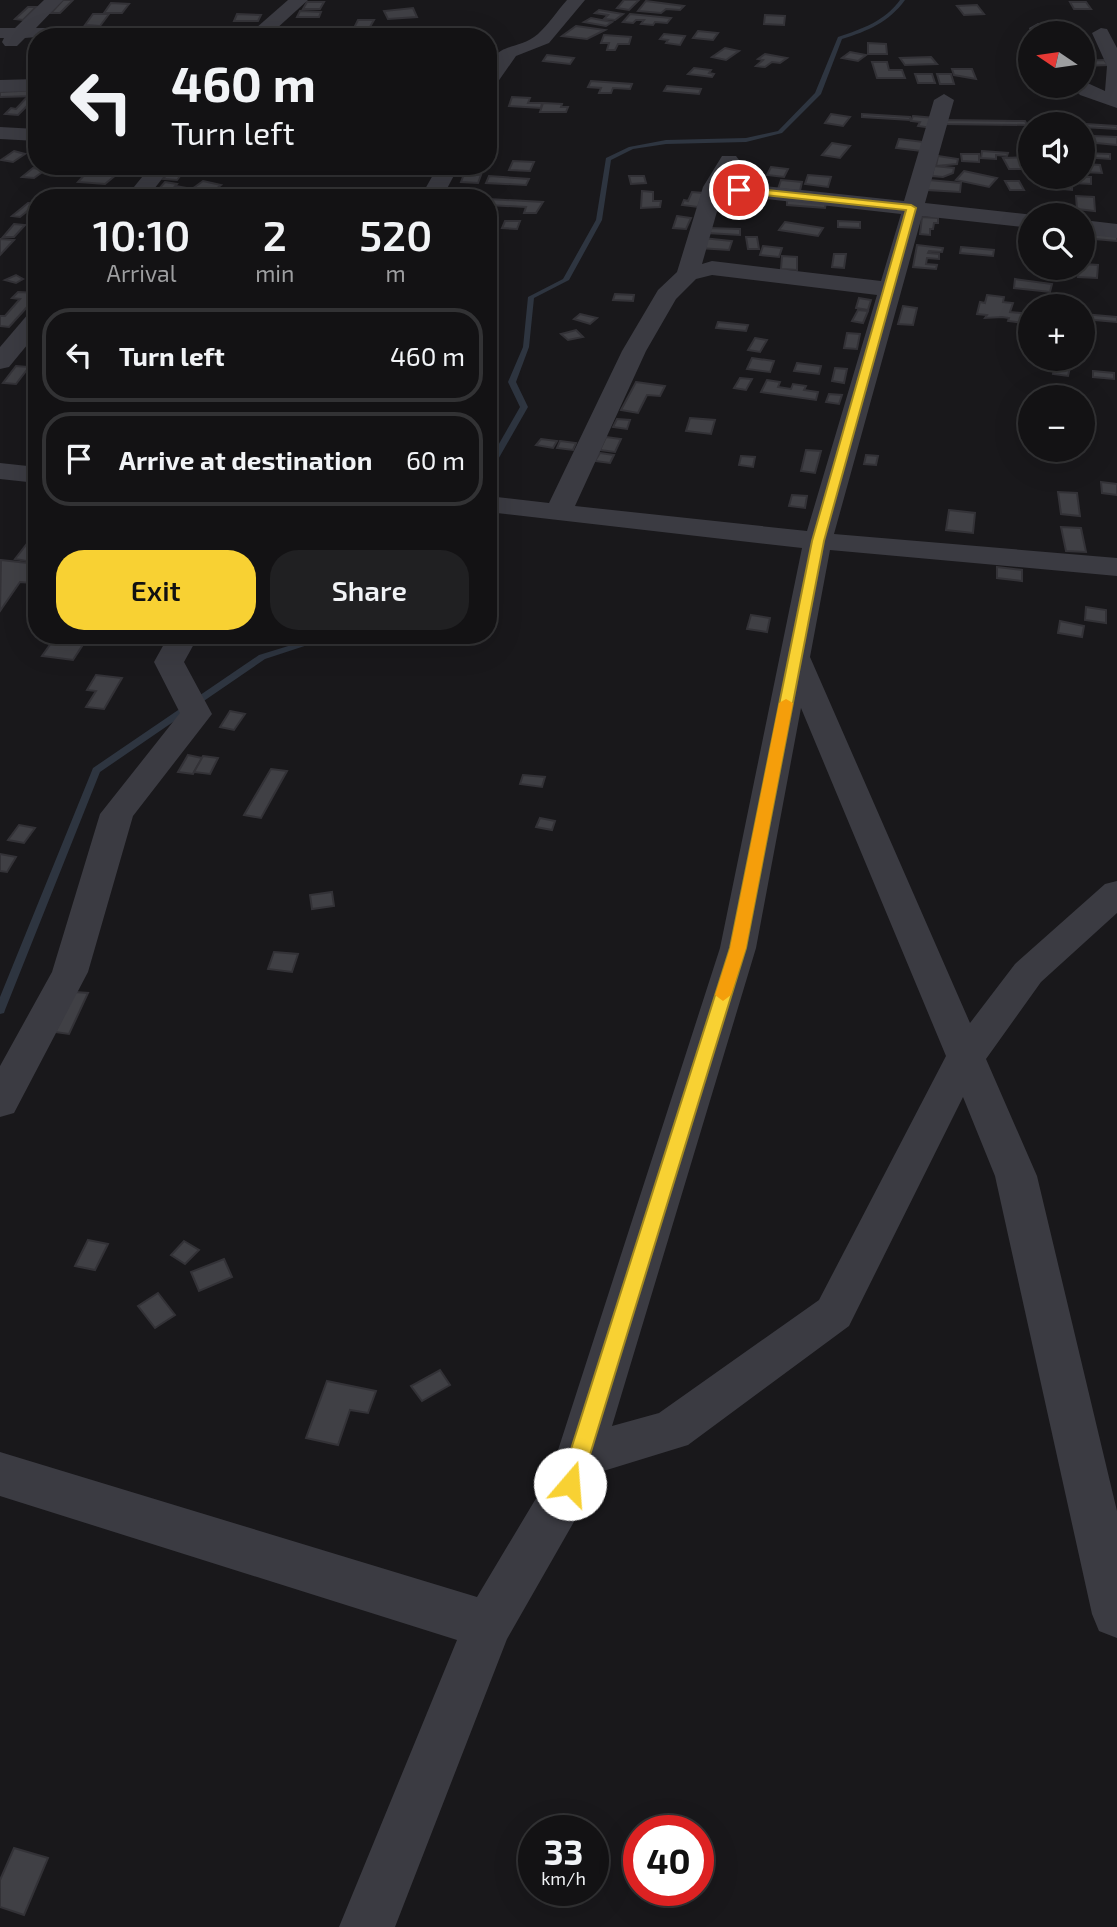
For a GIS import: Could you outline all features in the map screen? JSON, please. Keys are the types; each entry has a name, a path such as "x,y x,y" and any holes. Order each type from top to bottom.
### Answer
{"street":[{"path":"0,52 9,34 54,0"},
{"path":"265,28 299,0"},
{"path":"497,50 509,52 543,39 576,0"},
{"path":"1096,94 1116,101 1116,66 1101,33"},
{"path":"9,34 28,34"},
{"path":"497,66 509,52"},
{"path":"0,86 28,85"},
{"path":"366,1927 488,1625 570,1484 579,1457 738,948 818,541 944,100"},
{"path":"0,133 28,135"},
{"path":"688,274 714,187 729,160"},
{"path":"143,189 155,175"},
{"path":"714,187 1018,220"},
{"path":"1095,228 1117,231"},
{"path":"558,512 634,351 666,295 688,274 712,268 888,289"},
{"path":"0,362 28,329"},
{"path":"0,471 28,474"},
{"path":"497,505 818,541 1117,567"},
{"path":"0,1102 70,972 117,814 196,713 176,648"},
{"path":"795,657 1016,1176 1117,1614"},
{"path":"579,1457 672,1430 834,1313 958,1068 1028,973 1117,893"},
{"path":"0,1474 488,1625"}],"building":[{"path":"63,0 73,0 60,13 51,13"},
{"path":"624,0 639,0 629,10 617,8"},
{"path":"646,1 684,6 680,10 666,9 661,13 638,11"},
{"path":"307,2 324,2 320,9 303,9"},
{"path":"1070,2 1086,2 1091,9 1074,9"},
{"path":"111,3 129,4 122,13 104,13"},
{"path":"977,5 984,14 964,15 957,6"},
{"path":"28,7 36,7 23,20 15,19"},
{"path":"413,8 417,17 388,19 384,11"},
{"path":"599,10 623,14 615,20 604,19 608,15 595,13"},
{"path":"300,11 321,12 319,17 297,17"},
{"path":"93,14 109,14 100,26 85,25"},
{"path":"237,14 261,15 258,21 234,21"},
{"path":"630,14 671,18 667,23 655,22 653,25 641,24 644,20 623,22"},
{"path":"765,15 785,16 784,25 764,24"},
{"path":"591,18 612,22 606,26 584,22"},
{"path":"358,20 374,20 369,28 354,28"},
{"path":"576,26 605,30 587,39 562,36"},
{"path":"698,31 718,33 713,40 693,38"},
{"path":"664,34 685,36 680,45 666,43 668,40 660,39"},
{"path":"604,35 631,37 629,44 618,44 615,50 607,50 609,43 601,43"},
{"path":"868,43 886,44 887,54 868,54"},
{"path":"725,48 739,51 726,60 712,57"},
{"path":"850,52 866,55 858,61 842,58"},
{"path":"765,54 787,58 765,67 756,66 763,60 758,59"},
{"path":"547,55 574,58 570,64 543,61"},
{"path":"931,57 937,64 905,65 900,58"},
{"path":"1096,60 1104,60 1108,65 1096,65"},
{"path":"872,62 887,62 889,70 902,70 905,78 877,78"},
{"path":"694,68 711,70 709,73 714,74 712,77 688,74"},
{"path":"952,69 972,69 976,79 954,75"},
{"path":"915,74 932,74 935,83 918,83"},
{"path":"937,74 951,74 954,84 940,84"},
{"path":"591,81 632,84 630,89 613,88 611,93 599,93 601,88 588,87"},
{"path":"667,86 701,89 699,94 664,91"},
{"path":"28,90 28,96 0,97 0,92"},
{"path":"28,96 28,105 18,115 5,114 11,108 16,109"},
{"path":"512,97 530,98 528,103 542,103 541,108 509,106"},
{"path":"543,103 568,107 566,112 540,112"},
{"path":"831,114 850,117 843,126 825,123"},
{"path":"862,114 910,117 910,120 862,117"},
{"path":"913,116 935,118 932,128 918,126 920,122 911,121"},
{"path":"941,120 1018,121 1018,125 942,124"},
{"path":"1095,125 1117,126 1117,129 1095,128"},
{"path":"1095,136 1117,137 1117,145 1096,143"},
{"path":"899,139 924,142 921,151 896,148"},
{"path":"832,143 850,146 840,158 822,155"},
{"path":"14,151 25,154 13,162 1,160"},
{"path":"982,151 1008,153 1007,156 996,155 996,159 981,158"},
{"path":"1095,153 1110,154 1110,159 1095,158"},
{"path":"961,154 979,154 979,162 962,161"},
{"path":"938,156 958,159 957,164 936,166"},
{"path":"1018,157 1018,169 1009,169 1003,158"},
{"path":"513,161 534,162 530,171 509,170"},
{"path":"1095,165 1100,165 1102,173 1095,173"},
{"path":"934,166 954,168 953,173 943,177 932,176"},
{"path":"771,167 788,169 784,177 767,175"},
{"path":"731,171 764,175 762,182 751,182 761,183 760,187 726,184"},
{"path":"964,171 997,178 989,187 956,180"},
{"path":"28,172 28,175 38,175 34,178 22,177"},
{"path":"84,175 116,175 105,184 78,182"},
{"path":"166,175 181,175 177,180 163,179"},
{"path":"464,175 481,175 478,183 461,182"},
{"path":"808,175 831,177 828,187 805,184"},
{"path":"489,176 529,179 526,185 486,183"},
{"path":"629,176 644,176 646,183 631,184"},
{"path":"781,180 802,182 800,191 778,189"},
{"path":"929,180 961,183 960,192 927,190"},
{"path":"203,181 221,185 216,189 192,189"},
{"path":"1005,181 1018,181 1018,189 1024,190 1010,190"},
{"path":"165,182 177,184 173,189 159,189"},
{"path":"176,186 192,189 170,189"},
{"path":"642,191 653,192 653,201 661,201 660,207 641,208"},
{"path":"692,192 703,193 698,207 682,205 684,200 688,201"},
{"path":"1076,196 1094,197 1094,203 1077,203"},
{"path":"497,199 543,202 536,213 524,213 526,207 497,205"},
{"path":"787,200 826,203 825,208 787,205"},
{"path":"28,203 28,210 20,217 12,216"},
{"path":"677,216 691,218 686,229 673,228"},
{"path":"922,217 938,218 938,223 934,223 933,229 930,229 930,235 920,234"},
{"path":"505,221 520,221 517,229 502,228"},
{"path":"838,221 860,222 860,228 838,227"},
{"path":"785,222 823,228 818,236 779,230"},
{"path":"14,224 25,225 14,237 3,237"},
{"path":"707,228 740,229 740,235 707,233"},
{"path":"1095,234 1117,236 1117,241 1095,239"},
{"path":"746,237 757,237 759,249 748,249"},
{"path":"703,238 732,241 729,250 699,248"},
{"path":"0,239 14,240 0,255"},
{"path":"917,245 943,248 942,252 928,253 939,254 939,259 927,258 926,264 937,265 936,269 913,267"},
{"path":"763,246 782,248 779,257 760,255"},
{"path":"961,247 994,250 993,256 960,253"},
{"path":"834,254 846,254 844,268 832,267"},
{"path":"782,256 797,257 797,270 781,269"},
{"path":"1095,265 1098,265 1095,278"},
{"path":"16,275 23,279 16,283 5,280"},
{"path":"1015,279 1052,284 1050,292 1014,288"},
{"path":"18,292 28,293 28,306 9,327 0,326 0,316 5,316 20,299 12,298"},
{"path":"615,294 634,295 633,301 613,300"},
{"path":"987,295 1004,297 1003,302 1013,303 1010,312 1018,313 1018,322 1008,321 1009,318 985,318 987,315 977,314 980,302 985,303"},
{"path":"859,298 871,300 868,310 856,308"},
{"path":"903,306 917,308 913,325 898,324"},
{"path":"858,310 868,311 863,323 852,321"},
{"path":"580,314 597,318 590,324 574,319"},
{"path":"1095,315 1117,317 1117,322 1095,320"},
{"path":"718,322 748,325 746,331 716,328"},
{"path":"576,330 583,337 568,340 561,334"},
{"path":"847,333 860,334 857,349 844,348"},
{"path":"755,338 767,340 760,352 748,350"},
{"path":"752,358 774,361 770,372 747,369"},
{"path":"797,363 821,366 819,374 794,371"},
{"path":"16,366 28,367 16,384 3,383"},
{"path":"835,368 847,369 844,383 832,381"},
{"path":"1054,371 1069,371 1068,376 1053,374"},
{"path":"1093,371 1114,373 1114,379 1093,377"},
{"path":"740,378 752,379 746,390 734,388"},
{"path":"767,380 780,382 778,387 791,389 793,384 806,386 804,390 818,392 816,400 761,392"},
{"path":"636,382 665,386 660,396 647,395 638,413 621,410"},
{"path":"829,394 842,395 839,404 826,402"},
{"path":"690,418 715,420 711,434 686,431"},
{"path":"617,419 630,420 627,429 613,427"},
{"path":"606,437 621,439 615,452 600,450"},
{"path":"541,439 557,441 553,448 536,445"},
{"path":"560,441 576,443 573,450 557,448"},
{"path":"806,450 821,451 815,473 801,471"},
{"path":"600,453 614,455 610,463 595,461"},
{"path":"866,455 878,456 876,465 864,464"},
{"path":"741,456 755,457 753,467 739,465"},
{"path":"1101,482 1117,484 1117,495 1102,493"},
{"path":"1058,492 1077,493 1080,516 1061,514"},
{"path":"792,495 807,496 805,508 789,506"},
{"path":"949,510 975,513 973,533 946,530"},
{"path":"1061,527 1081,528 1086,552 1066,551"},
{"path":"28,542 28,561 15,559"},
{"path":"1,560 28,563 28,583 20,582 0,611"},
{"path":"997,567 1022,570 1022,581 997,578"},
{"path":"1086,607 1106,610 1106,623 1085,620"},
{"path":"751,615 770,618 767,632 747,629"},
{"path":"1060,621 1084,626 1082,637 1058,633"},
{"path":"50,644 83,644 73,660 42,656"},
{"path":"96,675 122,678 104,709 86,707 96,691 87,690"},
{"path":"230,711 245,714 234,730 220,727"},
{"path":"188,755 202,758 193,774 178,772"},
{"path":"203,756 218,758 210,774 194,772"},
{"path":"271,769 287,771 261,818 244,815"},
{"path":"523,775 545,777 542,787 520,784"},
{"path":"540,818 555,821 552,830 536,827"},
{"path":"19,825 35,828 24,843 8,840"},
{"path":"0,854 16,857 7,872 0,871"},
{"path":"332,892 334,906 312,909 310,895"},
{"path":"274,952 298,954 292,972 268,969"},
{"path":"75,992 88,993 69,1034 55,1032"},
{"path":"88,1240 108,1244 95,1270 75,1266"},
{"path":"184,1241 199,1250 185,1264 171,1255"},
{"path":"224,1259 232,1277 199,1291 191,1272"},
{"path":"158,1293 175,1315 155,1328 138,1306"},
{"path":"440,1370 450,1385 422,1401 411,1386"},
{"path":"327,1381 376,1391 368,1413 350,1410 338,1445 306,1438"},
{"path":"14,1848 48,1858 24,1915 0,1907 0,1880"}],"waterway":[{"path":"497,454 524,407 512,382 526,347 531,297 566,280 599,220 608,159 631,148 666,142 746,140 780,132 818,94 840,38 867,29 883,20 903,0"},
{"path":"0,1010 96,770 262,657 305,644"}],"slow traffic":[{"path":"723,995 738,948 786,703"}],"route":[{"path":"570,1484 738,948 818,541 911,208 739,190"}]}
